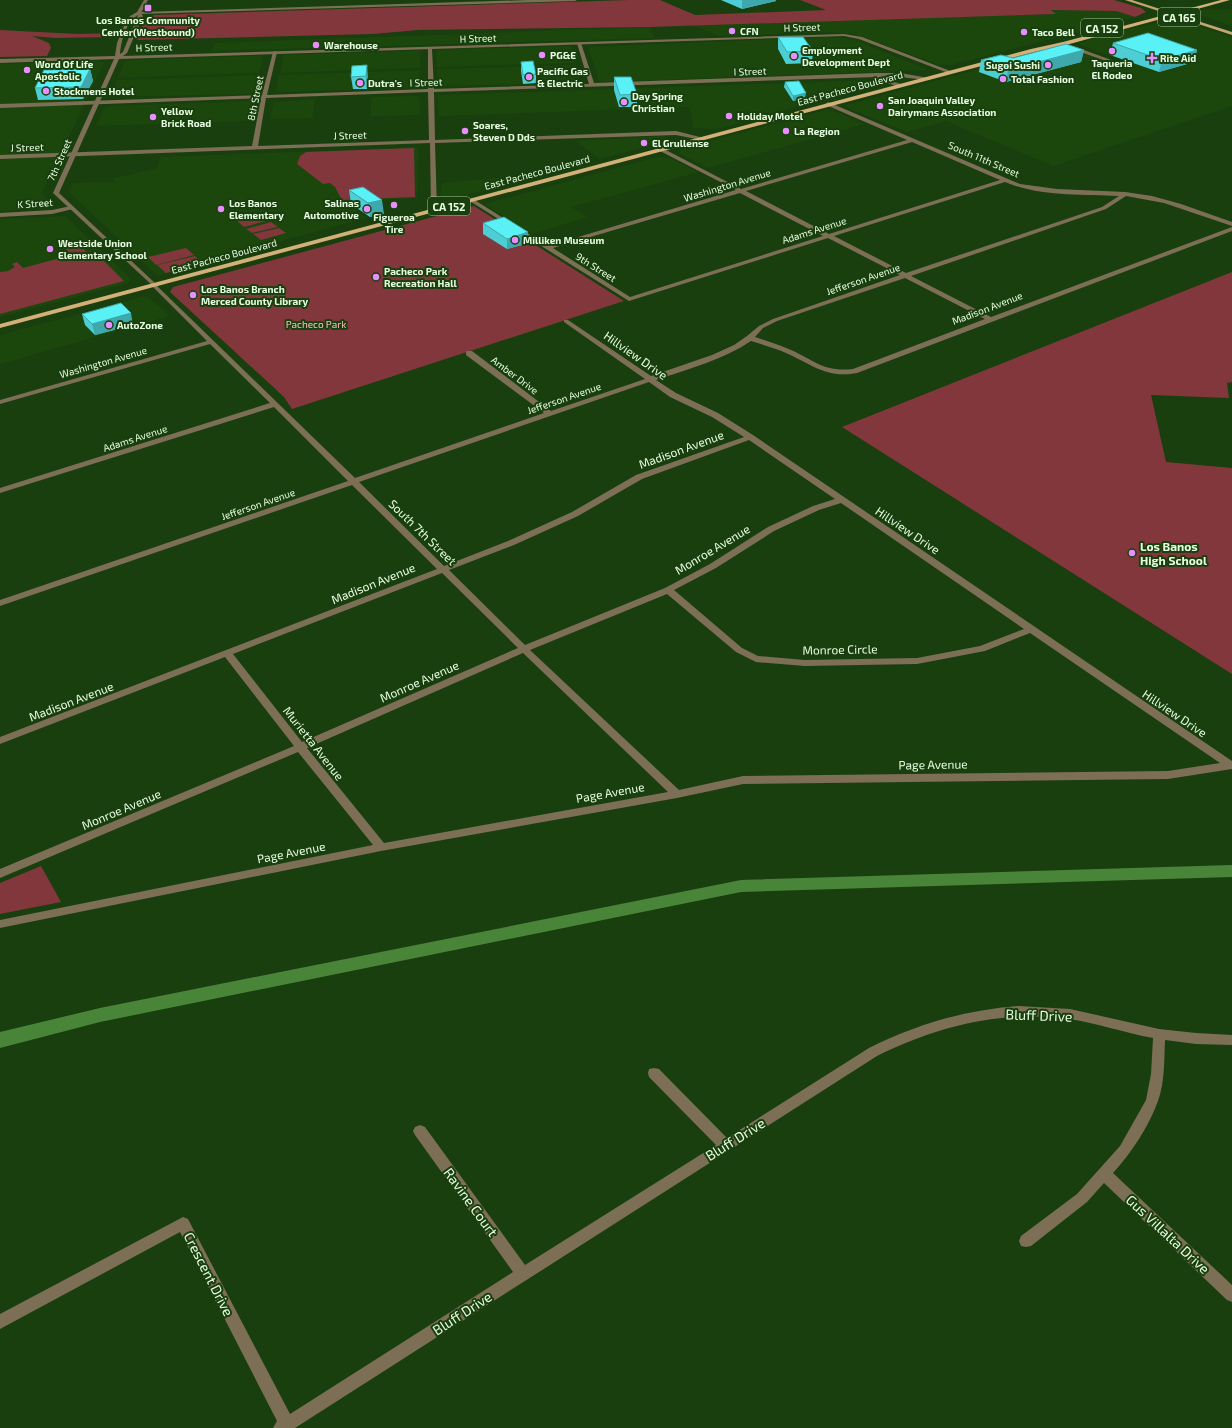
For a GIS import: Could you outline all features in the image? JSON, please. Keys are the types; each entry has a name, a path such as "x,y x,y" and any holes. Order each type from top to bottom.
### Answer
{"highway":[{"name":"East Pacheco Boulevard","path":"0,326 899,85 1033,50 1064,44 1207,0"},
{"name":"East Pacheco Boulevard","path":"1033,50 1039,45 1163,12 1182,13 1227,0"},
{"path":"1064,44 1063,42 1086,35 1090,31"}],"main road":[{"name":"CA 165","path":"1127,0 1163,12"},
{"name":"CA 165","path":"1141,0 1232,34"},
{"name":"CA 165","path":"1182,13 1232,29"}],"street":[{"name":"7th Street","path":"146,0 139,13 131,17 123,34 116,53 117,57 72,154 56,193 154,285"},
{"path":"139,13 430,2 575,0"},
{"name":"7th Street","path":"117,57 125,53 141,16 139,13"},
{"name":"H Street","path":"0,61 844,35 860,38 950,72"},
{"path":"579,43 592,86"},
{"path":"1064,44 1111,61"},
{"path":"430,48 434,210"},
{"name":"8th Street","path":"255,148 264,97 275,52"},
{"name":"I Street","path":"0,106 900,75 926,78"},
{"name":"I Street","path":"852,77 880,79 899,85"},
{"name":"South 11th Street","path":"828,104 1005,180 1050,191 1125,194 1175,202 1232,224"},
{"name":"J Street","path":"0,157 676,133 701,138"},
{"name":"Washington Avenue","path":"547,248 912,140"},
{"path":"660,149 990,319"},
{"name":"Adams Avenue","path":"629,299 1005,180"},
{"name":"Jefferson Avenue","path":"0,604 715,357 737,347 750,338 761,327 775,320 1104,208 1125,194"},
{"name":"9th Street","path":"471,200 629,299"},
{"name":"K Street","path":"0,215 52,212 71,208"},
{"name":"Madison Avenue","path":"750,338 795,355 826,372 838,373 854,371 1232,229"},
{"name":"South 7th Street","path":"154,285 524,649 677,794"},
{"name":"Hillview Drive","path":"566,322 673,395 714,415 750,438 1232,766"},
{"name":"Washington Avenue","path":"0,402 211,342"},
{"name":"Amber Drive","path":"469,352 550,414"},
{"name":"Adams Avenue","path":"0,491 275,404"},
{"name":"Madison Avenue","path":"0,741 228,654 538,531 575,514 639,477 750,438"},
{"name":"Monroe Avenue","path":"0,874 300,747 524,649 668,590 713,566 771,529 816,508 842,500"},
{"name":"Monroe Circle","path":"668,590 739,650 756,659 805,664 917,661 982,649 1031,629"},
{"name":"Murietta Avenue","path":"228,654 381,848"},
{"name":"Page Avenue","path":"0,924 381,848 677,794 742,780 1168,775 1232,766"},
{"name":"Bluff Drive","path":"284,1426 873,1052 895,1040 924,1028 979,1016 1015,1012 1051,1012 1071,1014 1159,1034 1199,1039 1232,1040"},
{"path":"1026,1241 1082,1198 1125,1150 1140,1125 1152,1100 1157,1074 1159,1034"},
{"path":"654,1073 725,1145"},
{"name":"Ravine Court","path":"420,1130 523,1274"},
{"name":"Gus Villalta Drive","path":"1104,1174 1232,1295"},
{"name":"Crescent Drive","path":"0,1322 183,1223 284,1426"}],"shaded area":[{"path":"1232,9 1232,26 1198,14 1199,11 1204,10"},
{"path":"1051,10 1116,11 1135,17 951,65 937,64 854,34 831,32 719,36 692,25 1055,14"},
{"path":"1177,20 1232,37 1232,106 1053,166 946,121 907,132 848,108 847,105 1060,47 1069,48 1120,66 1126,64 1120,59 1080,45 1080,43 1129,29"},
{"path":"650,27 654,38 212,51 214,43"},
{"path":"831,37 855,40 928,70 603,82 599,80 588,47"},
{"path":"571,47 575,63 437,67 436,52 439,50"},
{"path":"420,52 420,68 280,73 283,56 285,55"},
{"path":"263,57 259,73 118,78 125,62 130,60"},
{"path":"101,61 104,63 42,193 52,205 51,208 0,211 0,64"},
{"path":"576,65 580,81 577,83 438,86 437,69"},
{"path":"420,70 419,87 415,88 276,92 279,75"},
{"path":"259,75 254,92 250,94 109,97 117,80"},
{"path":"875,80 881,83 718,129 693,128 690,107 439,116 438,95"},
{"path":"371,97 419,97 420,115 371,116"},
{"path":"315,99 312,118 270,119 274,102"},
{"path":"252,102 248,121 96,126 105,107 108,106"},
{"path":"826,110 834,111 864,124 708,168 680,154 680,149"},
{"path":"666,136 667,141 600,159 575,141"},
{"name":"Los Banos Elementary","path":"419,147 417,198 343,201 367,218 216,258 205,263 158,276 69,192 73,183 113,182 115,178 157,168 161,157"},
{"path":"657,157 669,158 699,172 571,207 587,217 532,234 485,204"},
{"path":"497,178 504,183 503,185 443,201 440,199 442,183"},
{"name":"Westside Union Elementary School","path":"65,216 131,279 128,283 0,317 0,219"},
{"path":"147,296 170,316 0,364 0,335"}],"green space":[{"path":"660,0 695,15 826,10 800,0 1114,0 1141,8 1146,12 1135,17 1116,11 1051,10 1056,14 650,27 418,30 373,34 136,40 146,18 154,15"},
{"path":"0,30 78,34 116,33 114,37 56,38 32,36 49,43 51,48 47,56 0,57"},
{"path":"414,148 415,197 342,200 335,187 330,183 323,184 297,164 300,156 306,152"},
{"name":"Pacheco Park","path":"474,206 624,301 292,409 284,397 170,292 173,287"},
{"path":"262,215 269,220 244,227 237,221"},
{"path":"271,222 278,227 252,233 246,229"},
{"path":"279,228 286,233 261,240 253,234"},
{"path":"76,242 89,254 96,253 124,281 0,314 0,272 8,271 15,267 12,264 17,262 23,268 71,255 65,248"},
{"path":"186,248 194,255 156,265 148,257"},
{"path":"195,256 203,263 166,273 157,265"},
{"name":"Los Banos High School","path":"1232,272 1232,382 1227,383 1229,398 1151,395 1166,462 1232,468 1232,674 842,427"},
{"path":"41,866 61,902 0,914 0,883"}],"building":[{"path":"1148,33 1197,50 1162,60 1113,43"},
{"path":"778,37 803,37 813,51 787,52"},
{"path":"1066,44 1084,50 1008,70 981,60 1001,55 1013,58"},
{"path":"533,61 536,74 523,75 521,62"},
{"path":"367,65 366,76 351,77 352,66"},
{"path":"90,69 81,87 35,88 44,70"},
{"path":"614,77 631,77 637,94 620,95"},
{"path":"799,81 806,93 793,96 785,82"},
{"path":"363,187 382,200 368,203 349,190"},
{"path":"504,217 528,232 507,239 483,223"},
{"path":"121,303 131,313 92,324 82,314"}],"waterway":[{"path":"0,1040 100,1015 741,886 1232,871"}],"place":[{"name":"Los Banos Community Center(Westbound)","path":"148,8"},
{"name":"CFN","path":"732,31"},
{"name":"Taco Bell","path":"1024,32"},
{"name":"Warehouse","path":"316,45"},
{"name":"Taqueria El Rodeo","path":"1112,51"},
{"name":"PG&E","path":"542,55"},
{"name":"Employment Development Dept","path":"794,56"},
{"name":"Rite Aid","path":"1152,58"},
{"name":"Sugoi Sushi","path":"1048,65"},
{"name":"Word Of Life Apostolic","path":"27,70"},
{"name":"Pacific Gas & Electric","path":"529,77"},
{"name":"Total Fashion","path":"1003,79"},
{"name":"Dutra's","path":"360,83"},
{"name":"Stockmens Hotel","path":"46,91"},
{"name":"Day Spring Christian","path":"624,102"},
{"name":"San Joaquin Valley Dairymans Association","path":"880,106"},
{"name":"Holiday Motel","path":"729,116"},
{"name":"Yellow Brick Road","path":"153,117"},
{"name":"Soares, Steven D Dds","path":"465,131"},
{"name":"La Region","path":"786,131"},
{"name":"El Grullense","path":"644,143"},
{"name":"Figueroa Tire","path":"394,205"},
{"name":"Los Banos Elementary","path":"221,209"},
{"name":"Salinas Automotive","path":"367,209"},
{"name":"Milliken Museum","path":"515,240"},
{"name":"Westside Union Elementary School","path":"50,249"},
{"name":"Pacheco Park Recreation Hall","path":"376,277"},
{"name":"Los Banos Branch Merced County Library","path":"193,295"},
{"name":"AutoZone","path":"109,325"},
{"name":"Los Banos High School","path":"1132,553"}]}
